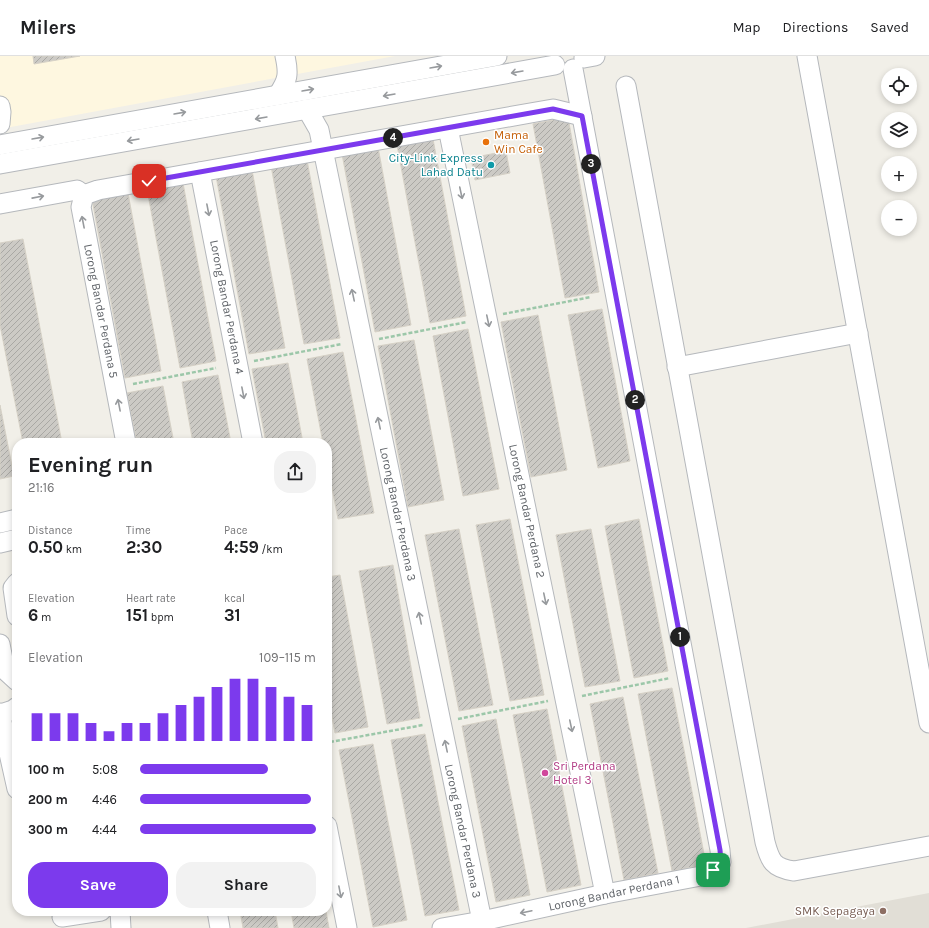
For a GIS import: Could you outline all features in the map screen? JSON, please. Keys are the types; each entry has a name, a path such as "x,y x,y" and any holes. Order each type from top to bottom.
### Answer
{"street":[{"path":"278,95 285,85 287,78 287,64 285,56"},
{"path":"0,145 497,56"},
{"path":"807,56 929,723"},
{"path":"0,164 574,60"},
{"name":"Lorong Bandar Perdana 1","path":"442,928 482,921 605,894 701,876 713,870 721,862 720,850 576,88 574,60"},
{"path":"626,86 763,835 769,856 776,865 783,870 794,871 929,846"},
{"path":"553,109 576,88"},
{"path":"0,106 0,124"},
{"name":"Lorong Bandar Perdana 3","path":"308,109 319,130 324,150 482,921"},
{"path":"0,204 77,190 91,192 553,109 582,116"},
{"name":"Lorong Bandar Perdana 2","path":"448,128 605,894"},
{"name":"Lorong Bandar Perdana 4","path":"200,172 252,438"},
{"name":"Lorong Bandar Perdana 5","path":"91,192 81,207 125,438"},
{"path":"677,367 858,333"},
{"path":"0,523 12,520"},
{"path":"0,542 12,540"},
{"path":"0,644 5,670 12,676"},
{"path":"6,711 12,754"},
{"path":"332,852 347,928"},
{"path":"63,919 77,916"},
{"path":"120,916 121,928"},
{"path":"218,916 220,928"}],"path":[{"path":"500,314 591,297"},
{"path":"376,340 467,322"},
{"path":"251,362 342,344"},
{"path":"133,384 216,368"},
{"path":"581,696 670,678"},
{"path":"458,719 548,701"},
{"path":"332,742 423,725"}],"shaded area":[{"path":"0,56 395,56 0,129"},
{"name":"SMK Sepagaya","path":"929,893 929,928 746,928"}],"building":[{"path":"33,56 80,56 34,64"},
{"path":"568,117 599,292 565,298 533,124"},
{"path":"433,139 466,316 430,323 397,145"},
{"path":"378,147 411,325 375,332 342,154"},
{"name":"City-Link Express Lahad Datu","path":"506,151 510,173 475,180 471,158"},
{"path":"307,160 340,338 304,344 271,166"},
{"path":"252,170 285,348 249,354 216,176"},
{"path":"183,183 216,361 180,368 147,189"},
{"path":"128,193 161,371 125,378 92,199"},
{"path":"23,239 61,438 22,438 0,325 0,243"},
{"path":"602,309 630,461 598,468 568,315"},
{"path":"538,315 567,470 531,477 501,322"},
{"path":"468,329 499,489 463,496 433,336"},
{"path":"414,340 444,500 408,507 378,346"},
{"path":"343,352 374,513 338,519 332,488 332,438 322,438 307,359"},
{"path":"288,363 302,438 265,438 252,369"},
{"path":"218,375 230,438 192,438 182,382"},
{"path":"163,386 173,438 136,438 127,393"},
{"path":"0,405 12,466 12,476 0,479"},
{"path":"510,519 544,695 510,701 476,525"},
{"path":"639,519 668,671 634,678 605,526"},
{"path":"459,529 493,705 459,711 425,535"},
{"path":"591,529 620,681 585,687 556,535"},
{"path":"393,565 420,718 387,724 359,571"},
{"path":"340,575 368,727 335,733 332,717 332,576"},
{"path":"672,688 706,864 672,871 638,694"},
{"path":"623,697 658,873 624,880 590,704"},
{"path":"547,709 581,885 547,892 513,715"},
{"path":"496,719 530,895 496,902 462,726"},
{"path":"425,734 459,910 425,916 391,740"},
{"path":"373,744 407,920 373,927 339,750"},
{"path":"241,916 276,916 278,928 243,928"},
{"path":"292,916 327,916 329,928 294,928"}],"place":[{"name":"Mama Win Cafe","path":"486,142"},
{"name":"City-Link Express Lahad Datu","path":"491,165"},
{"name":"Sri Perdana Hotel 3","path":"545,773"},
{"name":"SMK Sepagaya","path":"883,911"}],"route":[{"path":"149,181 553,109 582,116 720,850 721,862 713,870"}]}
